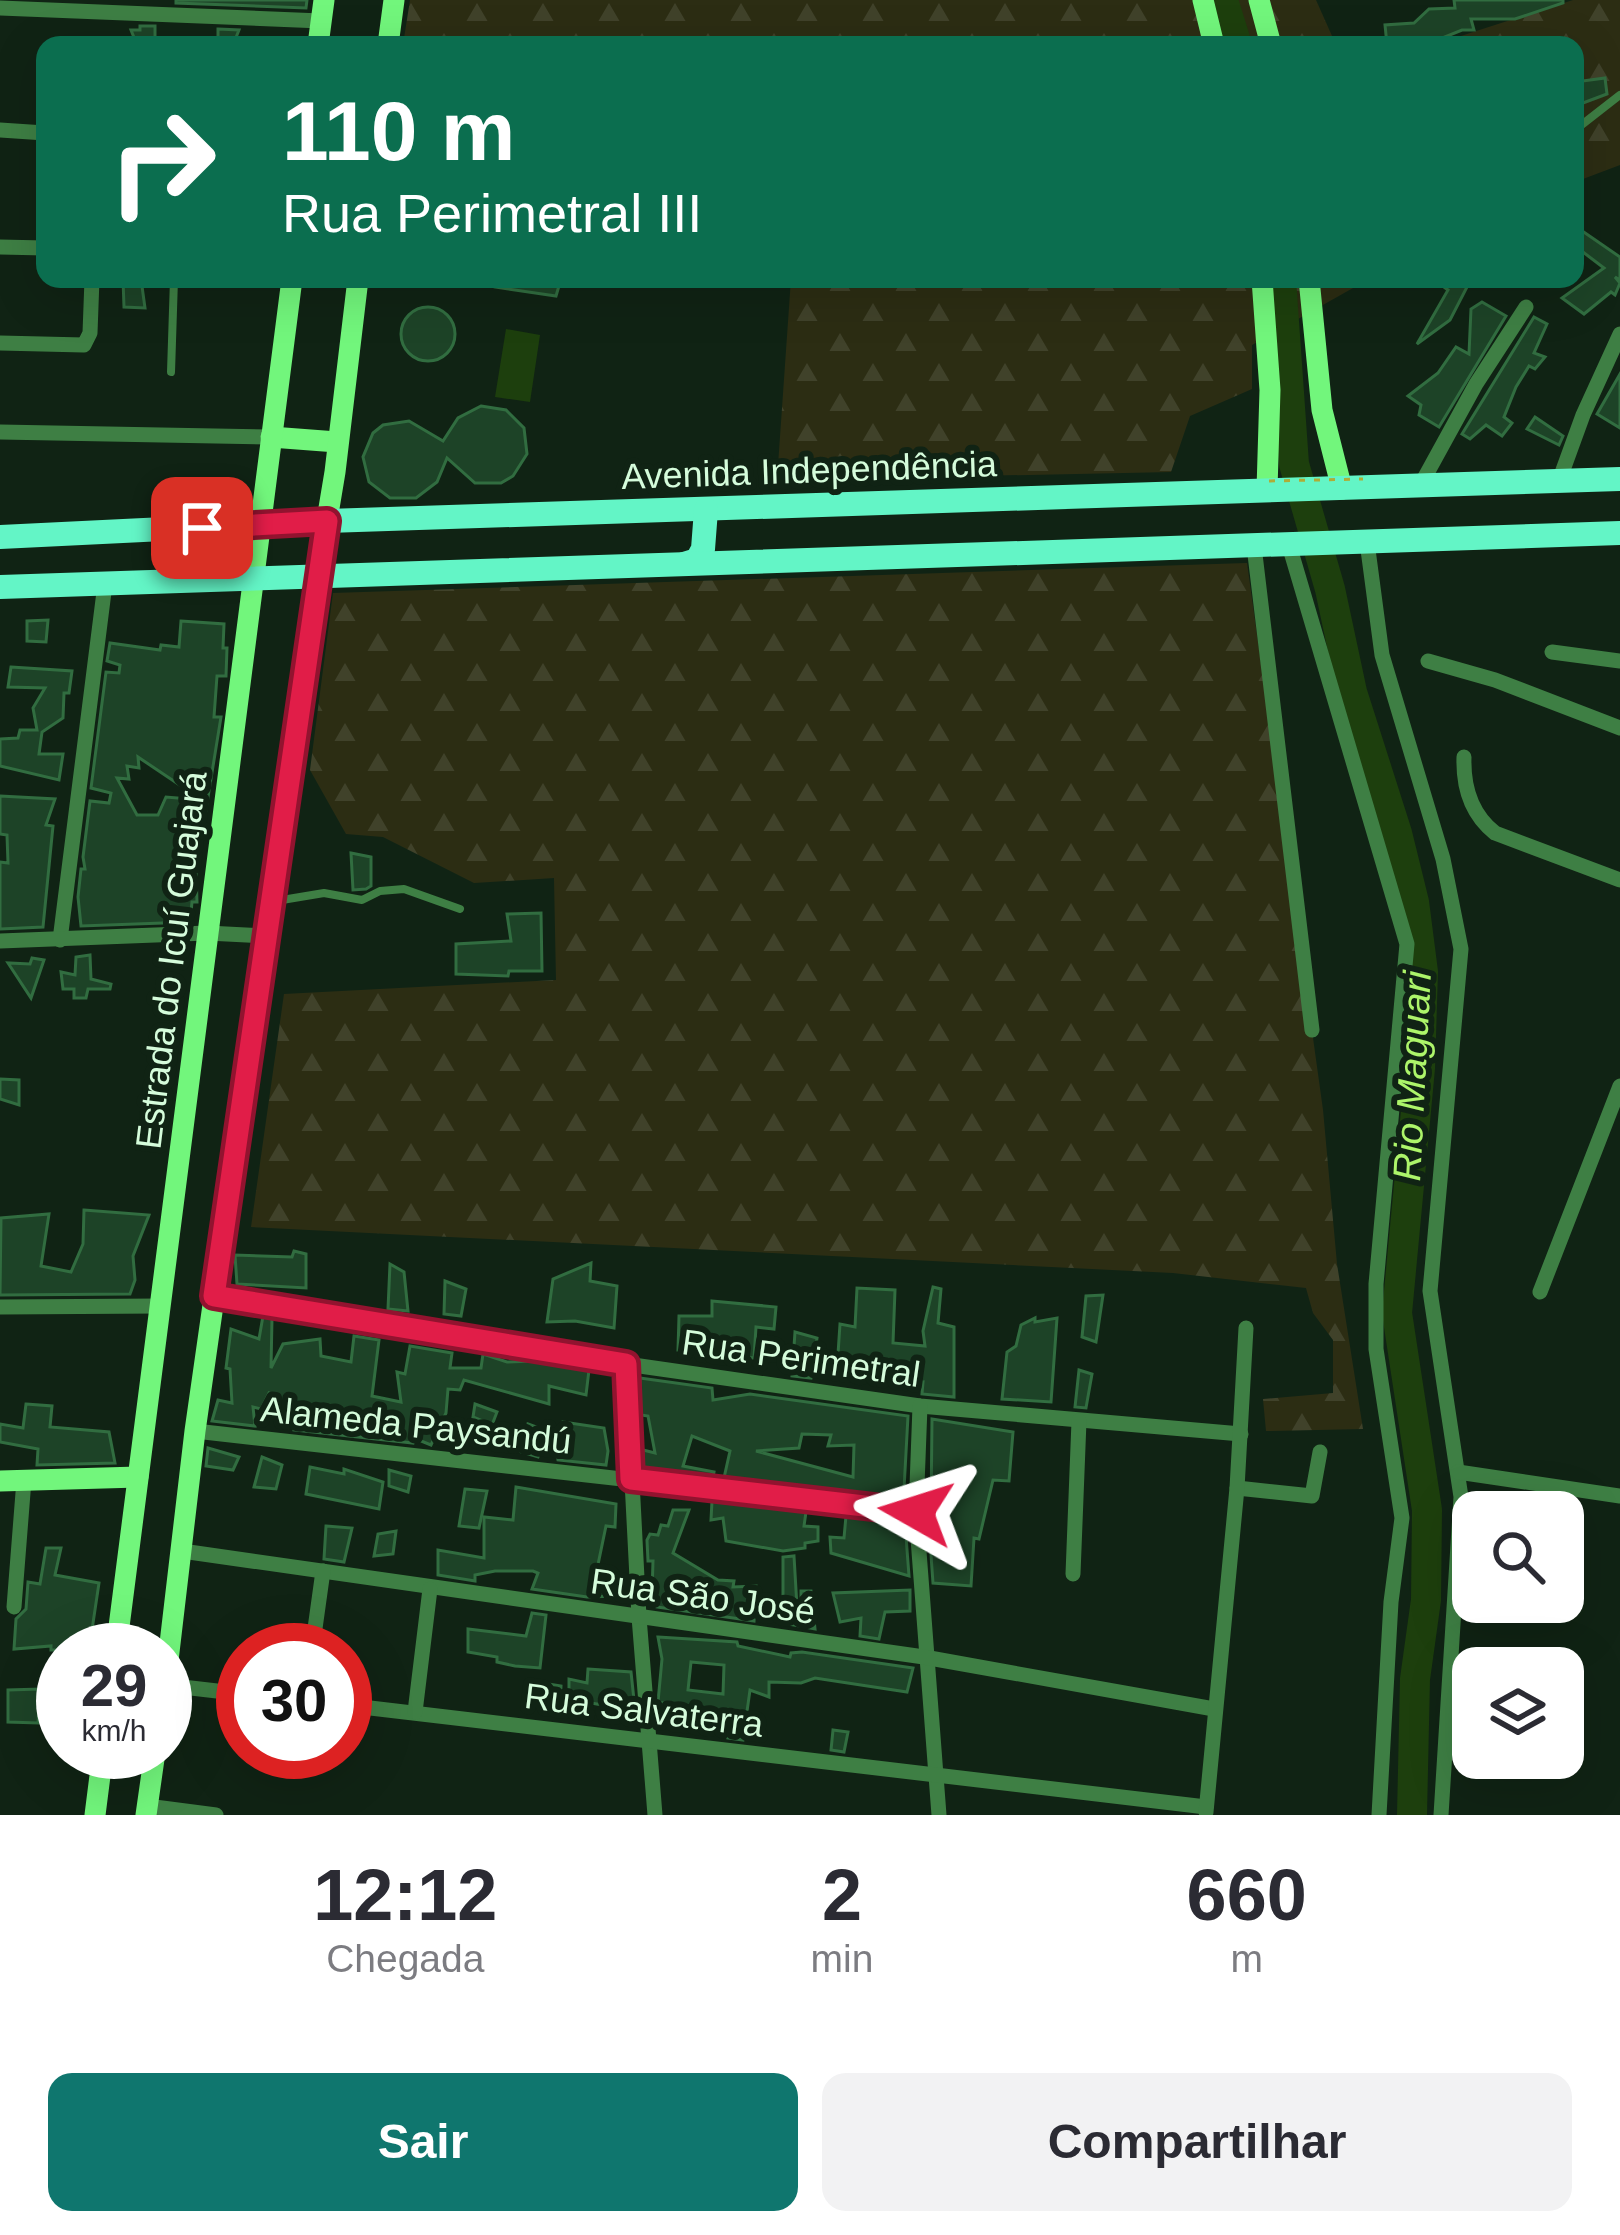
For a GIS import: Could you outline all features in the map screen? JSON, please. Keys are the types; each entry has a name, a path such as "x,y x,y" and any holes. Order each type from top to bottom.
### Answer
{"main road":[{"path":"389,36 394,0"},
{"path":"1203,0 1212,36"},
{"path":"1258,0 1268,36"},
{"name":"Estrada do Icuí Guajará","path":"119,1623 291,288"},
{"path":"173,1623 214,1296 357,288"},
{"path":"1263,288 1270,390 1268,485"},
{"path":"1310,288 1322,410 1346,486"},
{"path":"271,437 337,442"},
{"name":"Avenida Independência","path":"0,538 1268,485 1420,486 1620,478"},
{"path":"682,565 697,560 703,549 706,510"},
{"path":"0,587 1620,533"},
{"path":"0,1481 138,1477"},
{"path":"95,1815 100,1779"},
{"path":"147,1810 151,1779"}],"street":[{"path":"0,8 323,11"},
{"path":"0,130 36,132"},
{"path":"0,247 36,248"},
{"path":"0,343 81,346 87,341 91,288"},
{"path":"1420,486 1476,384 1526,307"},
{"path":"1559,481 1620,334"},
{"path":"0,432 271,437"},
{"path":"1359,542 1382,655 1443,859 1461,949 1430,1291 1461,1497 1441,1815"},
{"path":"1295,545 1407,944 1376,1284 1376,1349 1402,1518 1391,1602 1379,1815"},
{"path":"1253,546 1312,1030"},
{"path":"59,940 105,584"},
{"path":"1552,652 1620,661"},
{"path":"1428,661 1495,680 1620,728"},
{"path":"1464,758 1468,797 1481,822 1495,832 1620,880"},
{"path":"0,941 207,934 265,937"},
{"path":"1540,1292 1620,1085"},
{"name":"Rua Perimetral","path":"214,1296 626,1364 920,1406 1241,1434"},
{"path":"0,1306 160,1306"},
{"path":"1206,1811 1237,1488 1246,1328"},
{"path":"626,1364 655,1815"},
{"path":"920,1406 916,1512 939,1815"},
{"path":"1073,1574 1079,1420"},
{"name":"Alameda Paysandú","path":"196,1432 916,1512"},
{"path":"1237,1488 1312,1496 1320,1452"},
{"path":"1457,1472 1620,1496"},
{"path":"14,1606 24,1480"},
{"name":"Rua São José","path":"182,1551 924,1657 1214,1709"},
{"path":"316,1623 323,1571"},
{"path":"415,1712 430,1589"},
{"name":"Rua Salvaterra","path":"372,1708 1206,1811"},
{"path":"147,1810 216,1815"}],"lane":[{"path":"1584,123 1620,94"},
{"path":"171,372 174,288"},
{"path":"270,902 324,893 362,900 380,891 404,890 460,909"}],"path":[{"path":"1268,485 1346,486"}],"green space":[{"path":"410,0 1316,0 1332,36 404,36"},
{"path":"1573,0 1620,0 1620,165 1584,179 1584,36 1461,36"},
{"path":"790,288 1353,288 1252,345 1252,389 1190,416 1171,472 777,480"},
{"path":"1247,563 1323,1110 1337,1264 1363,1429 1266,1431 1263,1399 1333,1393 1333,1340 1313,1313 1306,1288 1173,1273 251,1227 284,994 556,980 554,878 474,883 383,837 346,834 310,770 333,593"}],"shaded area":[{"path":"506,329 540,335 530,402 495,397"}],"building":[{"path":"176,0 307,0 306,8"},
{"path":"1454,0 1563,0 1515,19 1471,19 1474,30 1447,36 1386,36 1385,25 1414,23 1429,9 1455,8"},
{"path":"140,26 155,26 155,36 133,36 131,30 140,30"},
{"path":"218,29 239,30 237,36 218,36"},
{"path":"1605,78 1607,94 1584,103 1584,81"},
{"path":"1584,232 1620,257 1620,280 1615,277 1620,283 1615,295 1611,292 1584,314 1562,298 1584,288 1584,282 1604,268 1584,253"},
{"path":"123,288 142,288 145,308 124,307"},
{"path":"502,288 558,288 556,296"},
{"path":"1466,288 1450,320 1417,344 1448,290"},
{"path":"1482,302 1506,316 1439,427 1419,415 1421,405 1408,396 1438,373 1456,347 1469,354 1471,309"},
{"path":"428,307 447,315 455,334 447,353 428,361 409,353 401,334 409,315"},
{"path":"1534,317 1547,324 1534,353 1545,357 1535,369 1529,366 1516,387 1504,417 1512,423 1502,436 1486,425 1470,439 1462,434"},
{"path":"1620,374 1620,428 1597,414"},
{"path":"481,406 506,410 524,428 527,454 513,476 501,483 475,483 447,458 437,482 416,498 390,498 369,482 363,457 373,433 383,425 409,421 443,441 458,418"},
{"path":"1535,417 1563,436 1559,445 1527,429"},
{"path":"48,620 46,642 27,641 27,621"},
{"path":"181,621 224,624 226,676 217,676 214,717 221,717 196,871 197,902 192,902 190,922 81,926 78,897 90,801 109,803 111,793 91,788 106,672 119,673 120,665 107,661 110,643 160,650 161,645 179,647","holes":["138,757 202,800 166,797 158,815 137,815 117,778 129,779 127,766 139,768"]},
{"path":"11,667 72,671 69,693 64,693 63,718 42,732 39,754 63,754 59,780 0,766 0,739 18,738 20,730 37,730 33,708 45,688 8,687"},
{"path":"0,796 55,799 46,825 53,826 43,927 0,929 0,862 8,863 7,835 0,834"},
{"path":"351,853 371,857 371,886 366,889 353,890"},
{"path":"541,913 542,971 509,971 508,976 456,974 456,944 511,941 507,914"},
{"path":"90,955 91,979 111,984 110,989 88,989 86,998 74,998 74,989 63,989 61,972 75,975 76,957"},
{"path":"32,958 44,960 31,998 8,963 30,964"},
{"path":"0,1079 19,1080 19,1105 0,1099"},
{"path":"84,1210 149,1215 133,1256 135,1280 130,1294 0,1295 1,1218 49,1214 41,1266 71,1272 83,1244"},
{"path":"294,1251 306,1254 306,1288 237,1284 235,1255 292,1257"},
{"path":"591,1263 590,1281 617,1286 614,1328 547,1322 553,1279"},
{"path":"390,1264 404,1272 408,1311 388,1309"},
{"path":"445,1281 466,1289 461,1316 444,1314"},
{"path":"933,1287 941,1289 938,1323 954,1327 954,1397 922,1394 923,1382 893,1386 893,1382 880,1382 880,1374 837,1369 840,1324 855,1327 857,1288 895,1290 893,1343 925,1346 923,1331"},
{"path":"1103,1295 1096,1342 1082,1337 1086,1296"},
{"path":"712,1301 776,1307 774,1329 756,1327 754,1358 725,1355 726,1350 678,1350 679,1316 712,1316"},
{"path":"263,1316 272,1318 271,1368 283,1344 320,1339 321,1356 351,1362 354,1336 379,1340 372,1396 401,1402 397,1372 405,1374 410,1346 452,1353 450,1368 481,1368 483,1354 507,1362 534,1361 589,1370 586,1395 549,1386 549,1404 464,1380 460,1390 448,1389 446,1413 431,1445 414,1438 413,1443 294,1430 295,1417 275,1412 279,1397 269,1393 261,1409 253,1407 255,1426 212,1421 218,1400 232,1403 230,1369 226,1368 231,1329 259,1339"},
{"path":"1035,1318 1035,1322 1057,1318 1051,1402 1002,1399 1007,1352 1016,1346 1021,1325"},
{"path":"795,1332 817,1338 811,1378 792,1376"},
{"path":"1079,1370 1092,1374 1086,1408 1075,1407"},
{"path":"640,1378 712,1388 713,1400 750,1394 908,1416 904,1489 897,1489 896,1498 724,1478 730,1451 692,1436 683,1466 714,1472 713,1477 643,1469 643,1450 655,1453 648,1416 641,1415","holes":["802,1434 831,1435 828,1446 854,1445 853,1477 756,1451 799,1448"]},
{"path":"26,1404 52,1406 50,1427 109,1432 115,1463 37,1465 38,1449 0,1442 0,1424 23,1428"},
{"path":"475,1404 497,1412 492,1425 473,1417"},
{"path":"932,1419 1013,1432 1009,1481 993,1480 979,1539 974,1538 971,1586 933,1583 928,1513"},
{"path":"563,1422 604,1428 606,1465 558,1460 555,1434 560,1436"},
{"path":"528,1424 547,1431 538,1457 495,1444 498,1427 527,1430"},
{"path":"208,1448 239,1457 233,1470 206,1466"},
{"path":"262,1457 282,1465 276,1489 254,1487"},
{"path":"310,1467 344,1474 344,1469 383,1482 379,1509 306,1494"},
{"path":"389,1470 411,1476 408,1492 389,1486"},
{"path":"516,1487 616,1504 615,1527 606,1526 595,1579 618,1582 617,1596 532,1589 538,1573 533,1571 495,1571 475,1575 475,1581 438,1575 438,1550 484,1558 484,1517 513,1520"},
{"path":"465,1489 487,1491 479,1528 459,1526"},
{"path":"712,1501 806,1512 804,1526 818,1527 818,1541 783,1551 726,1541 723,1518 711,1520"},
{"path":"673,1510 689,1510 673,1553 718,1580 734,1581 733,1587 756,1586 754,1621 657,1607 647,1540 650,1534 658,1535 661,1525 668,1526"},
{"path":"846,1516 905,1523 909,1576 831,1553 830,1537 844,1538"},
{"path":"326,1526 352,1528 344,1562 324,1559"},
{"path":"396,1531 393,1554 374,1556 378,1534"},
{"path":"46,1548 61,1548 55,1575 99,1583 93,1623 36,1623 36,1647 14,1649 16,1619 26,1609 28,1582 40,1584"},
{"path":"794,1556 797,1607 801,1607 801,1591 811,1591 815,1629 783,1623 783,1557"},
{"path":"910,1590 910,1611 885,1612 879,1639 860,1636 861,1618 840,1622 833,1593"},
{"path":"532,1613 546,1615 540,1668 468,1652 468,1629 526,1636"},
{"path":"658,1637 737,1642 790,1657 802,1652 913,1668 907,1692 815,1678 801,1683 769,1682 769,1697 750,1690 743,1740 728,1738 730,1728 685,1727 666,1720 664,1703 658,1702 662,1659","holes":["691,1662 724,1665 723,1694 688,1690"]},
{"path":"588,1669 631,1672 634,1700 630,1710 569,1699 569,1679 587,1683"},
{"path":"542,1683 561,1686 560,1710 539,1705"},
{"path":"36,1689 36,1723 8,1722 8,1690"},
{"path":"833,1730 848,1732 844,1752 831,1750"}],"waterway":[{"name":"Rio Maguari","path":"1223,0 1234,36"},
{"name":"Rio Maguari","path":"1282,288 1294,464 1330,589 1352,692 1397,833 1414,902 1423,972 1420,1068 1397,1313 1427,1510 1426,1600 1415,1679 1412,1815"}],"route":[{"path":"202,528 327,521 214,1296 626,1364 631,1479 916,1512"}]}
